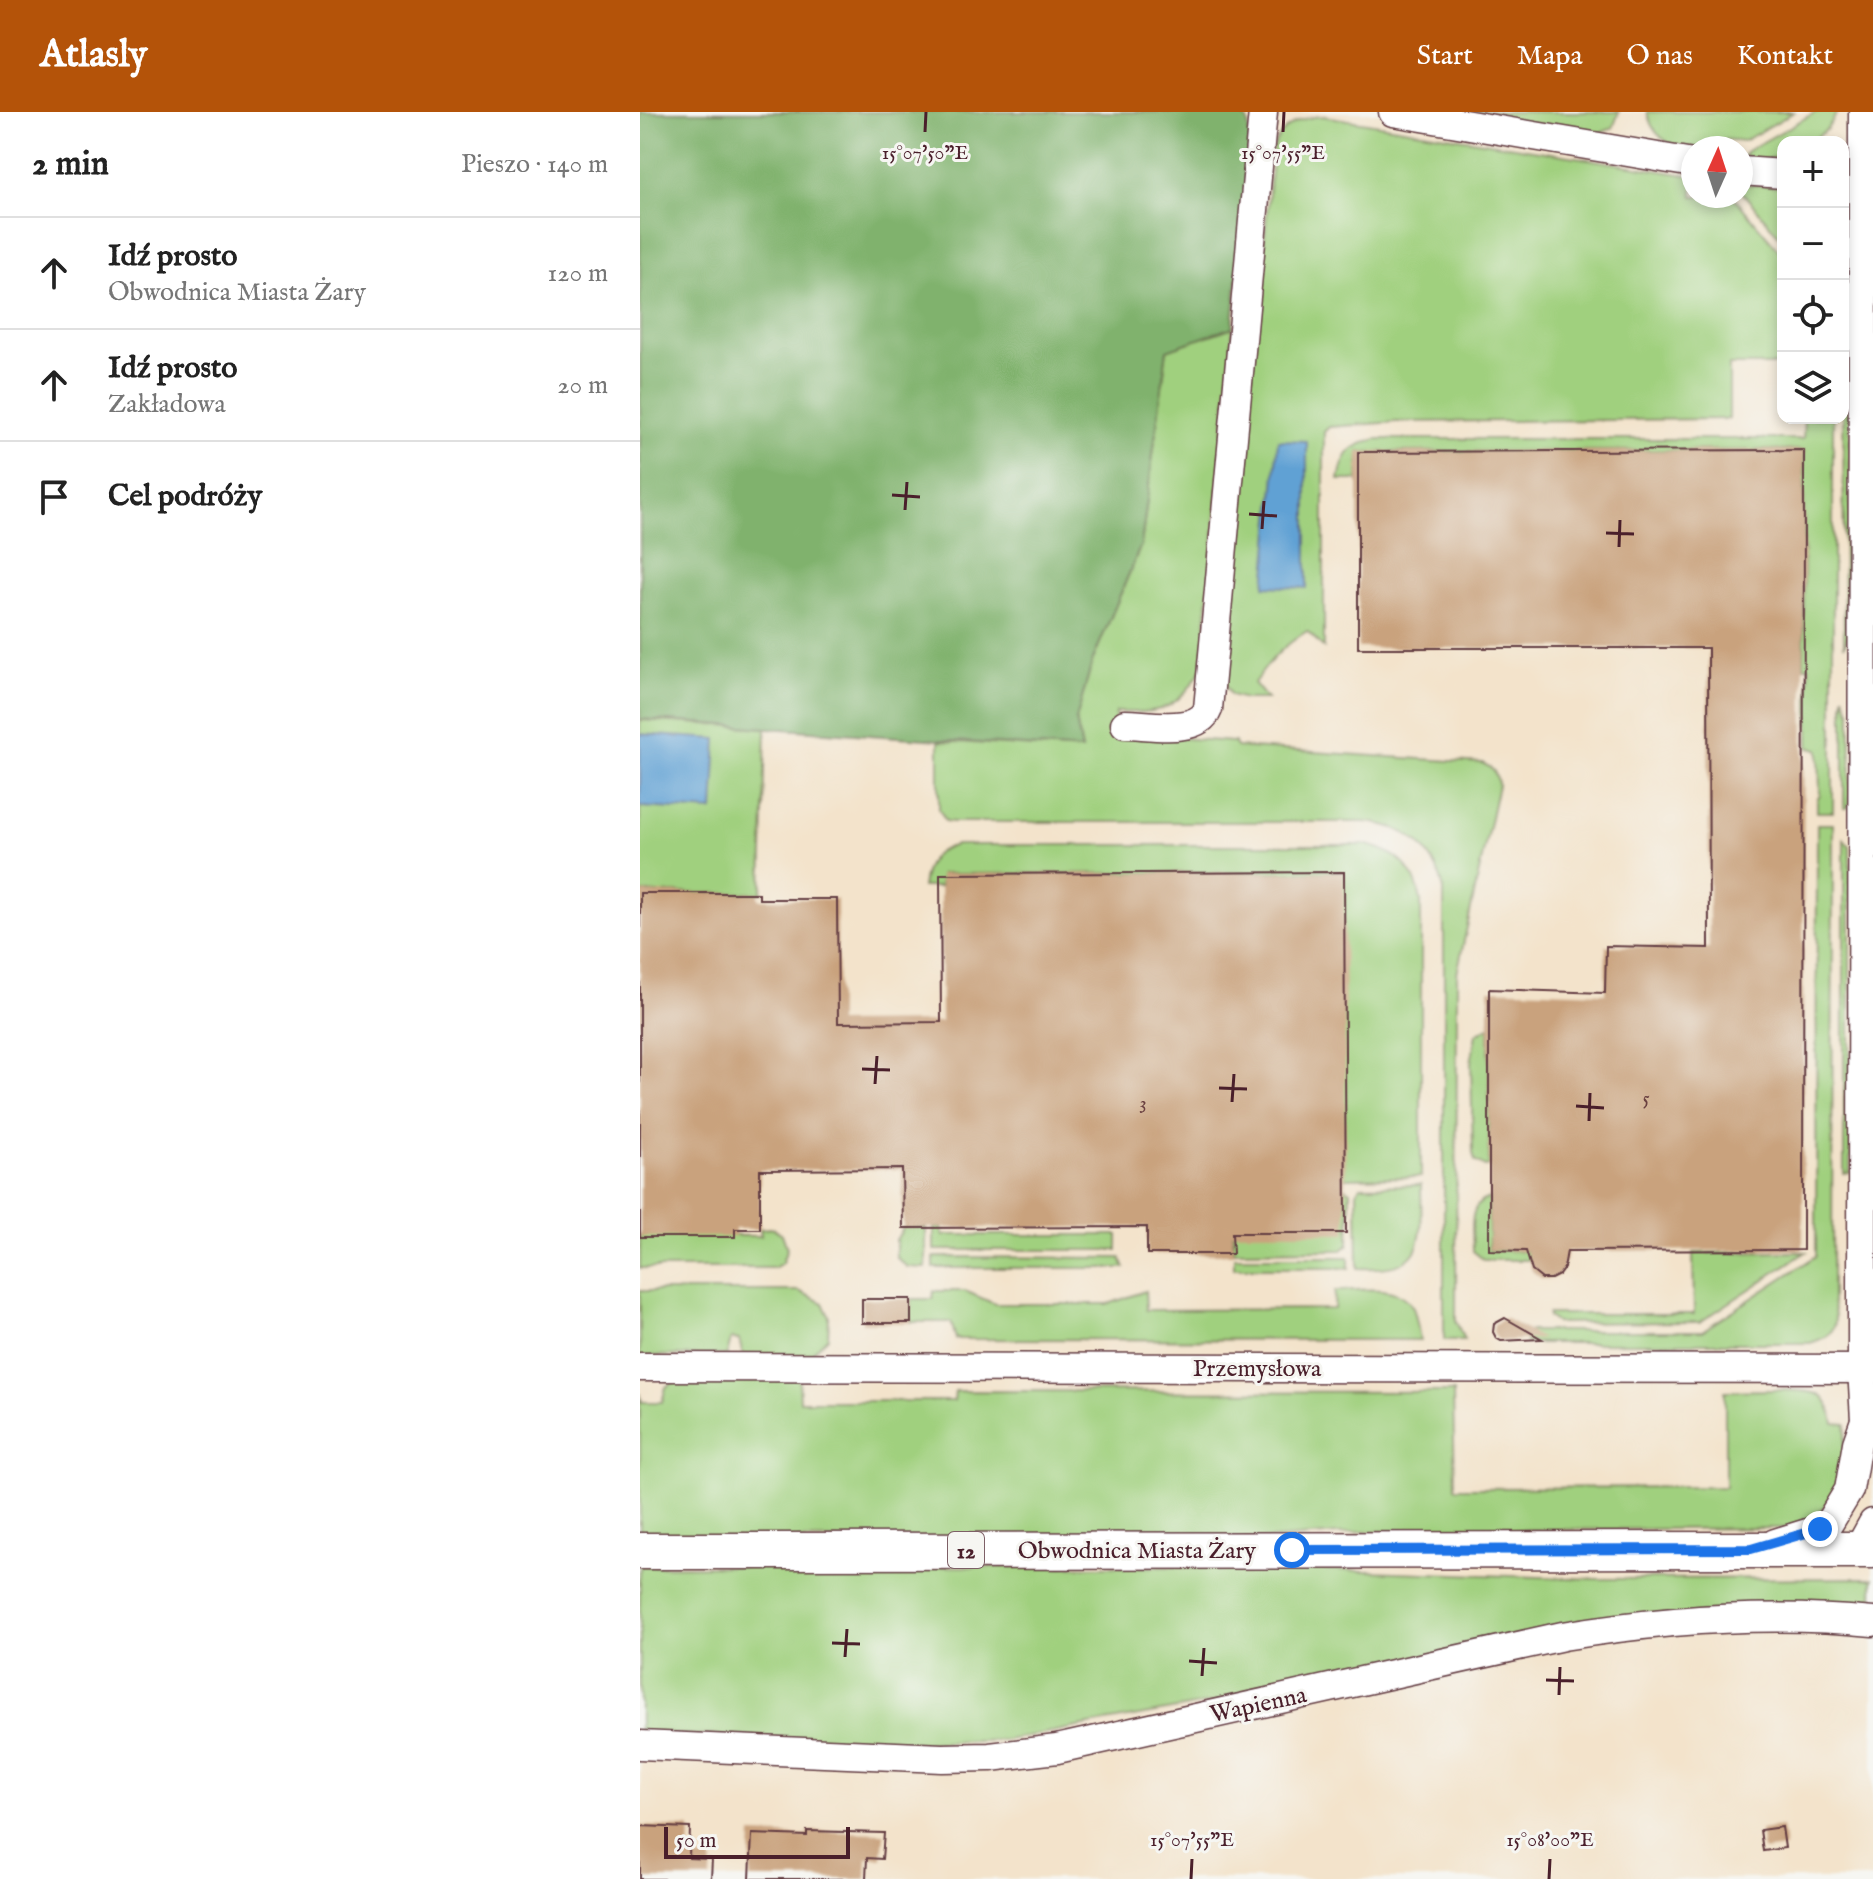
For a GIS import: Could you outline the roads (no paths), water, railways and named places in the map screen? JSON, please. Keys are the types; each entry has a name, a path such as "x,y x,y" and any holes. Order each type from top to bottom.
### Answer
{"main road":[{"name":"Obwodnica Miasta Żary","path":"640,1551 1751,1549 1868,1541"}],"street":[{"path":"1125,724 1190,726 1203,719 1208,709 1263,112"},
{"path":"1393,112 1681,161"},
{"path":"1863,112 1860,179 1869,1433 1857,1443 1849,1490 1849,1523 1868,1541"},
{"path":"1753,172 1777,174"},
{"name":"Przemysłowa","path":"640,1367 1868,1368"},
{"path":"1751,1549 1820,1529 1835,1516 1849,1490"},
{"name":"Wapienna","path":"640,1745 942,1758 990,1757 1057,1749 1563,1636 1613,1628 1663,1621 1745,1617 1873,1622"}],"water":[{"path":"1278,440 1307,441 1307,588 1265,586"},
{"path":"640,734 717,739 713,811 640,807"}]}
